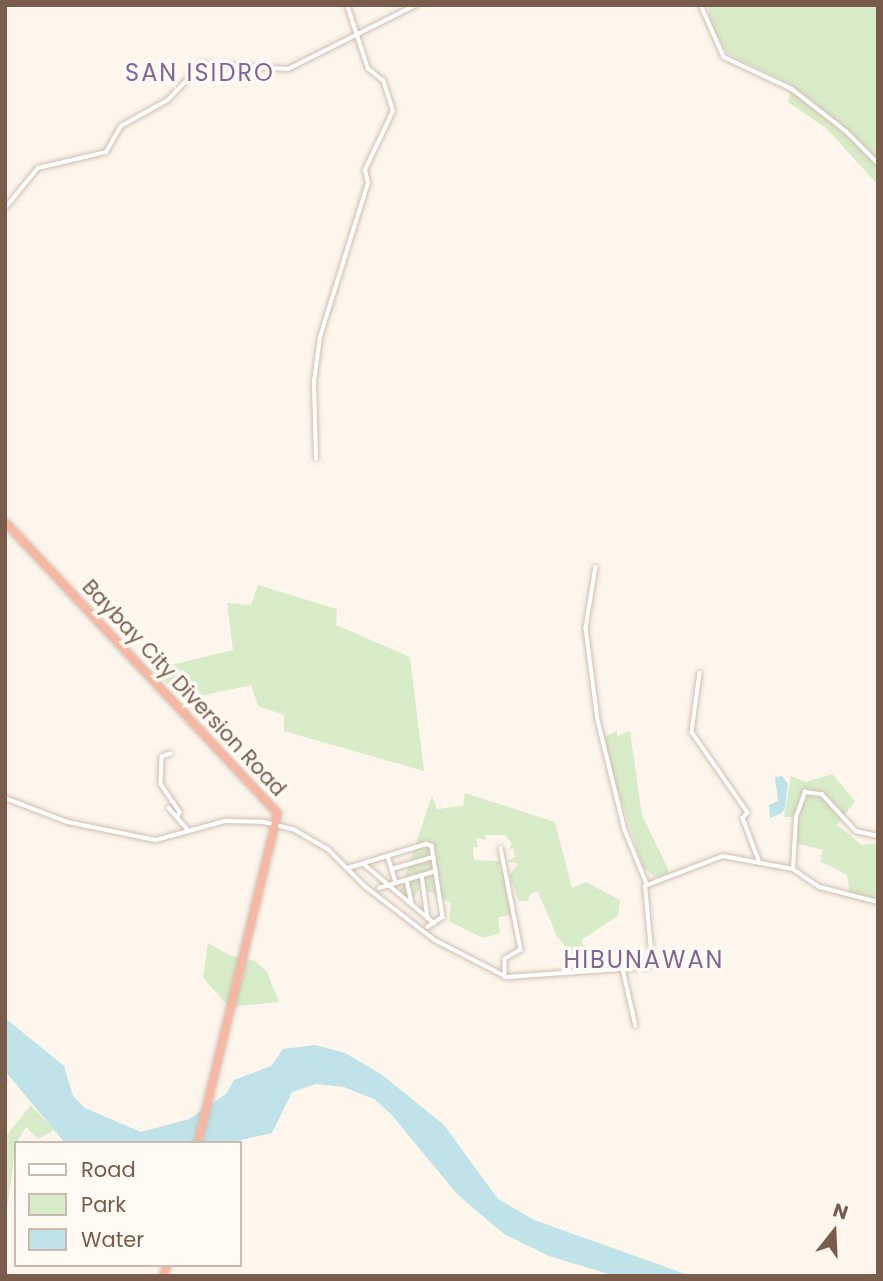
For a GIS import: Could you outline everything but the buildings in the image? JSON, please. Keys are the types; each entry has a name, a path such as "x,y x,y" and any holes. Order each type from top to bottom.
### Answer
{"highway":[{"name":"Baybay City Diversion Road","path":"5,522 275,810 275,824 198,1141"}],"street":[{"path":"316,459 314,382 320,337 368,183 365,170 393,111 383,81 368,69 347,5"},
{"path":"5,208 38,168 106,152 121,126 168,100 202,64 288,69 356,38 416,5"},
{"path":"701,5 708,29 724,57 792,89 846,131 878,163"},
{"path":"5,798 68,822 156,839 225,821 275,824 319,843 366,887 435,940 505,977 623,970 652,963 646,884 625,830 598,720 586,628 596,567"},
{"path":"700,673 692,732 748,813 743,818 760,863"},
{"path":"171,754 162,758 161,783 181,813 178,818"},
{"path":"793,869 796,817 805,792 822,794 856,831 878,836"},
{"path":"169,808 188,830"},
{"path":"348,869 426,844 432,846 443,917 428,927"},
{"path":"501,848 521,950 505,959 505,977"},
{"path":"388,856 396,883"},
{"path":"646,884 723,856 793,869 850,898 878,902"},
{"path":"392,869 433,857"},
{"path":"363,864 435,924"},
{"path":"379,888 436,871"},
{"path":"422,875 428,918"},
{"path":"407,880 412,904"},
{"path":"623,970 636,1026"}],"green space":[{"path":"708,5 878,5 878,185 827,129 788,102 792,85 728,54 711,26"},
{"path":"258,585 337,609 336,625 410,657 424,771 284,731 284,715 258,706 251,685 182,700 154,669 233,650 227,603 251,605"},
{"path":"617,731 617,736 630,731 642,815 670,873 656,878 643,867 604,749 603,738"},
{"path":"832,774 855,801 837,825 862,845 878,843 878,901 870,896 850,896 847,875 820,861 823,850 796,843 794,817 784,817 791,776 806,782"},
{"path":"465,793 555,822 572,888 586,882 620,900 618,916 581,940 592,964 580,965 557,936 538,892 531,893 528,901 519,901 509,875 518,864 507,861 515,857 513,848 508,849 512,844 505,835 485,835 486,840 476,838 478,847 473,847 474,860 500,861 499,871 506,872 511,915 498,917 500,933 483,938 449,921 451,903 420,887 411,904 398,897 432,795 437,809 463,806"},
{"path":"208,943 231,956 255,961 267,972 279,1002 229,1007 203,978"},
{"path":"31,1105 54,1130 38,1139 26,1127 17,1141 14,1141 5,1225 5,1137"}],"water":[{"path":"782,776 788,784 785,808 782,813 770,818 769,805 778,801 775,777"},
{"path":"5,1018 64,1066 73,1096 85,1108 141,1132 189,1119 226,1094 234,1080 271,1066 283,1049 315,1045 345,1053 381,1074 444,1125 498,1199 534,1220 691,1276 615,1276 549,1256 504,1234 457,1194 391,1114 374,1099 344,1087 316,1084 292,1092 272,1133 237,1141 63,1141 5,1071"}],"district":[{"name":"SAN ISIDRO","path":"200,73"},
{"name":"HIBUNAWAN","path":"644,960"}]}
